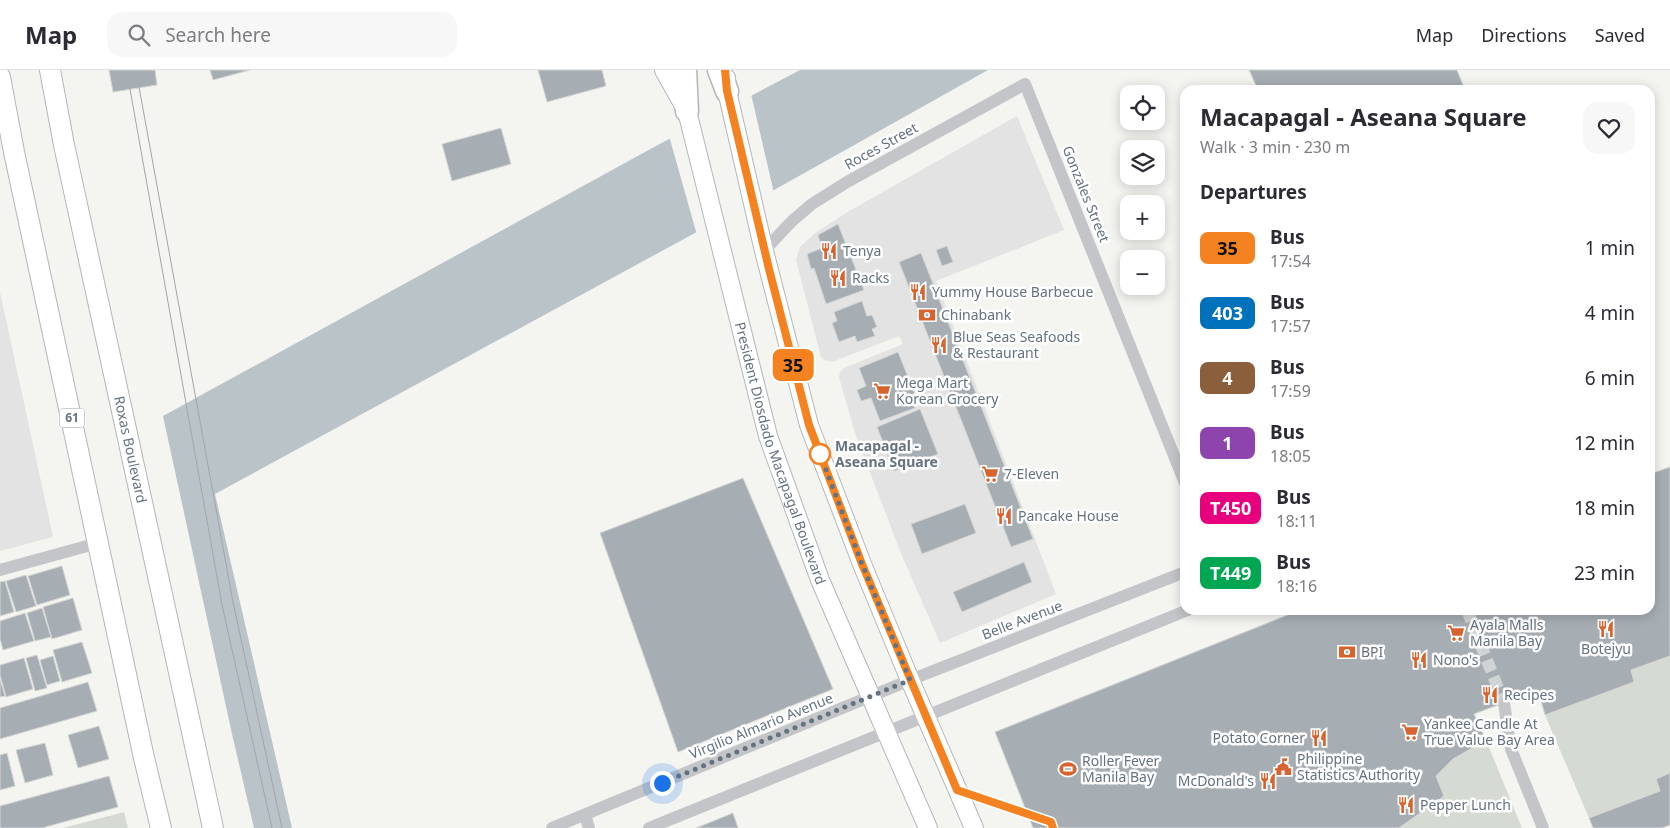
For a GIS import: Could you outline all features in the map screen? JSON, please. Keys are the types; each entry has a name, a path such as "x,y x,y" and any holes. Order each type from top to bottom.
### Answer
{"highway":[{"name":"Roxas Boulevard","path":"50,70 64,145 213,828"},
{"path":"685,70 688,115"},
{"path":"719,70 727,86"},
{"name":"61","path":"0,77 16,162 160,828"}],"main road":[{"name":"President Diosdado Macapagal Boulevard","path":"664,70 688,115 768,436 820,580 928,828"},
{"path":"727,86 764,251 809,425 862,564 974,828"}],"street":[{"name":"Roces Street","path":"764,251 792,221 812,204 847,182 1025,84"},
{"name":"Gonzales Street","path":"1025,84 1180,471"},
{"path":"0,570 98,543"},
{"name":"Belle Avenue","path":"871,696 1180,574"},
{"path":"649,828 1180,613"},
{"name":"Virgilio Almario Avenue","path":"558,827 585,814 871,696"},
{"path":"1504,703 1511,749 1543,828"},
{"path":"585,814 590,828"}],"shaded area":[{"path":"800,70 988,70 774,190 215,494 292,828 254,828 163,416 656,146"},
{"path":"1017,116 1064,230 936,281 1056,594 940,643 900,551 855,433 839,377 840,372 844,368 903,344 899,336 832,362 824,360 821,357 796,260 800,247 815,233 851,210"},
{"path":"0,292 53,537 0,551"},
{"path":"1670,656 1670,773 1656,779 1660,791 1589,818 1545,715 1634,682 1631,670"},
{"path":"1486,740 1522,828 1399,828 1444,796 1436,776 1453,759"},
{"path":"124,812 128,828 63,828"}],"pier":[{"path":"751,94 774,193 697,235 669,136"}],"building":[{"path":"109,70 155,70 157,85 113,92"},
{"path":"210,70 250,70 213,80"},
{"path":"538,70 602,70 606,86 547,102"},
{"path":"1249,70 1457,70 1463,85 1256,85"},
{"path":"501,128 511,164 452,181 442,144"},
{"path":"838,224 864,290 826,304 814,268 811,269 807,254 822,248 818,235"},
{"path":"947,246 953,262 942,266 936,250"},
{"path":"921,253 1033,539 1011,547 899,262"},
{"path":"862,301 867,316 872,315 877,327 872,329 875,336 857,342 855,336 839,342 832,323 837,321 834,312"},
{"path":"898,352 917,399 912,401 915,408 880,421 871,398 861,401 857,390 866,386 859,368"},
{"path":"920,409 938,454 894,471 877,427"},
{"name":"Ayala Malls Manila Bay","path":"1670,467 1670,656 1631,670 1634,682 1545,715 1538,690 1474,714 1486,740 1453,759 1436,776 1444,796 1399,828 1033,828 995,732 1288,615 1655,615 1655,472"},
{"path":"743,478 833,689 678,752 600,533"},
{"path":"965,504 976,533 922,554 911,524"},
{"path":"1024,562 1032,582 962,612 953,592"},
{"path":"62,566 70,595 37,605 28,576"},
{"path":"26,575 36,606 16,612 6,581"},
{"path":"5,581 14,612 0,616 0,582"},
{"path":"73,598 82,630 52,639 43,607"},
{"path":"42,608 51,637 35,641 27,613"},
{"path":"25,613 34,641 3,650 0,639 0,621"},
{"path":"82,642 92,673 62,682 53,650"},
{"path":"37,655 47,688 35,691 26,658"},
{"path":"53,656 60,681 47,685 40,660"},
{"path":"24,658 33,689 6,697 0,675 0,665"},
{"path":"0,679 5,696 0,697"},
{"path":"88,682 97,711 0,739 0,708"},
{"path":"99,726 109,759 78,768 68,735"},
{"path":"45,743 53,775 25,783 16,750"},
{"path":"7,753 15,786 0,790 0,755"},
{"path":"1670,773 1670,825 1662,828 1593,828 1589,818 1660,791 1656,779"},
{"path":"109,776 118,807 42,828 0,828 0,806"},
{"path":"733,813 738,828 696,828"}],"tunnel":[{"path":"1469,615 1504,703"}],"tram line":[{"path":"139,87 233,602 282,828"},
{"path":"130,89 222,605 272,828"}],"bus line":[{"name":"35","path":"725,70 727,91 756,217 809,425 862,564 934,738 957,790 1051,822 1053,828"}],"place":[{"name":"Tenya","path":"829,251"},
{"name":"Racks","path":"838,278"},
{"name":"Yummy House Barbecue","path":"918,292"},
{"name":"Chinabank","path":"927,315"},
{"name":"Blue Seas Seafoods & Restaurant","path":"939,345"},
{"name":"Mega Mart Korean Grocery","path":"882,391"},
{"name":"Macapagal - Aseana Square","path":"820,454"},
{"name":"7-Eleven","path":"990,474"},
{"name":"Pancake House","path":"1004,516"},
{"name":"Botejyu","path":"1606,629"},
{"name":"Ayala Malls Manila Bay","path":"1456,633"},
{"name":"BPI","path":"1347,652"},
{"name":"Nono's","path":"1419,660"},
{"name":"Recipes","path":"1490,695"},
{"name":"Yankee Candle At True Value Bay Area","path":"1410,732"},
{"name":"Potato Corner","path":"1319,738"},
{"name":"Philippine Statistics Authority","path":"1283,767"},
{"name":"Roller Fever Manila Bay","path":"1068,769"},
{"name":"McDonald's","path":"1268,781"},
{"name":"Pepper Lunch","path":"1406,805"}],"route":[{"path":"662,783 910,680 862,564 820,454"}]}
